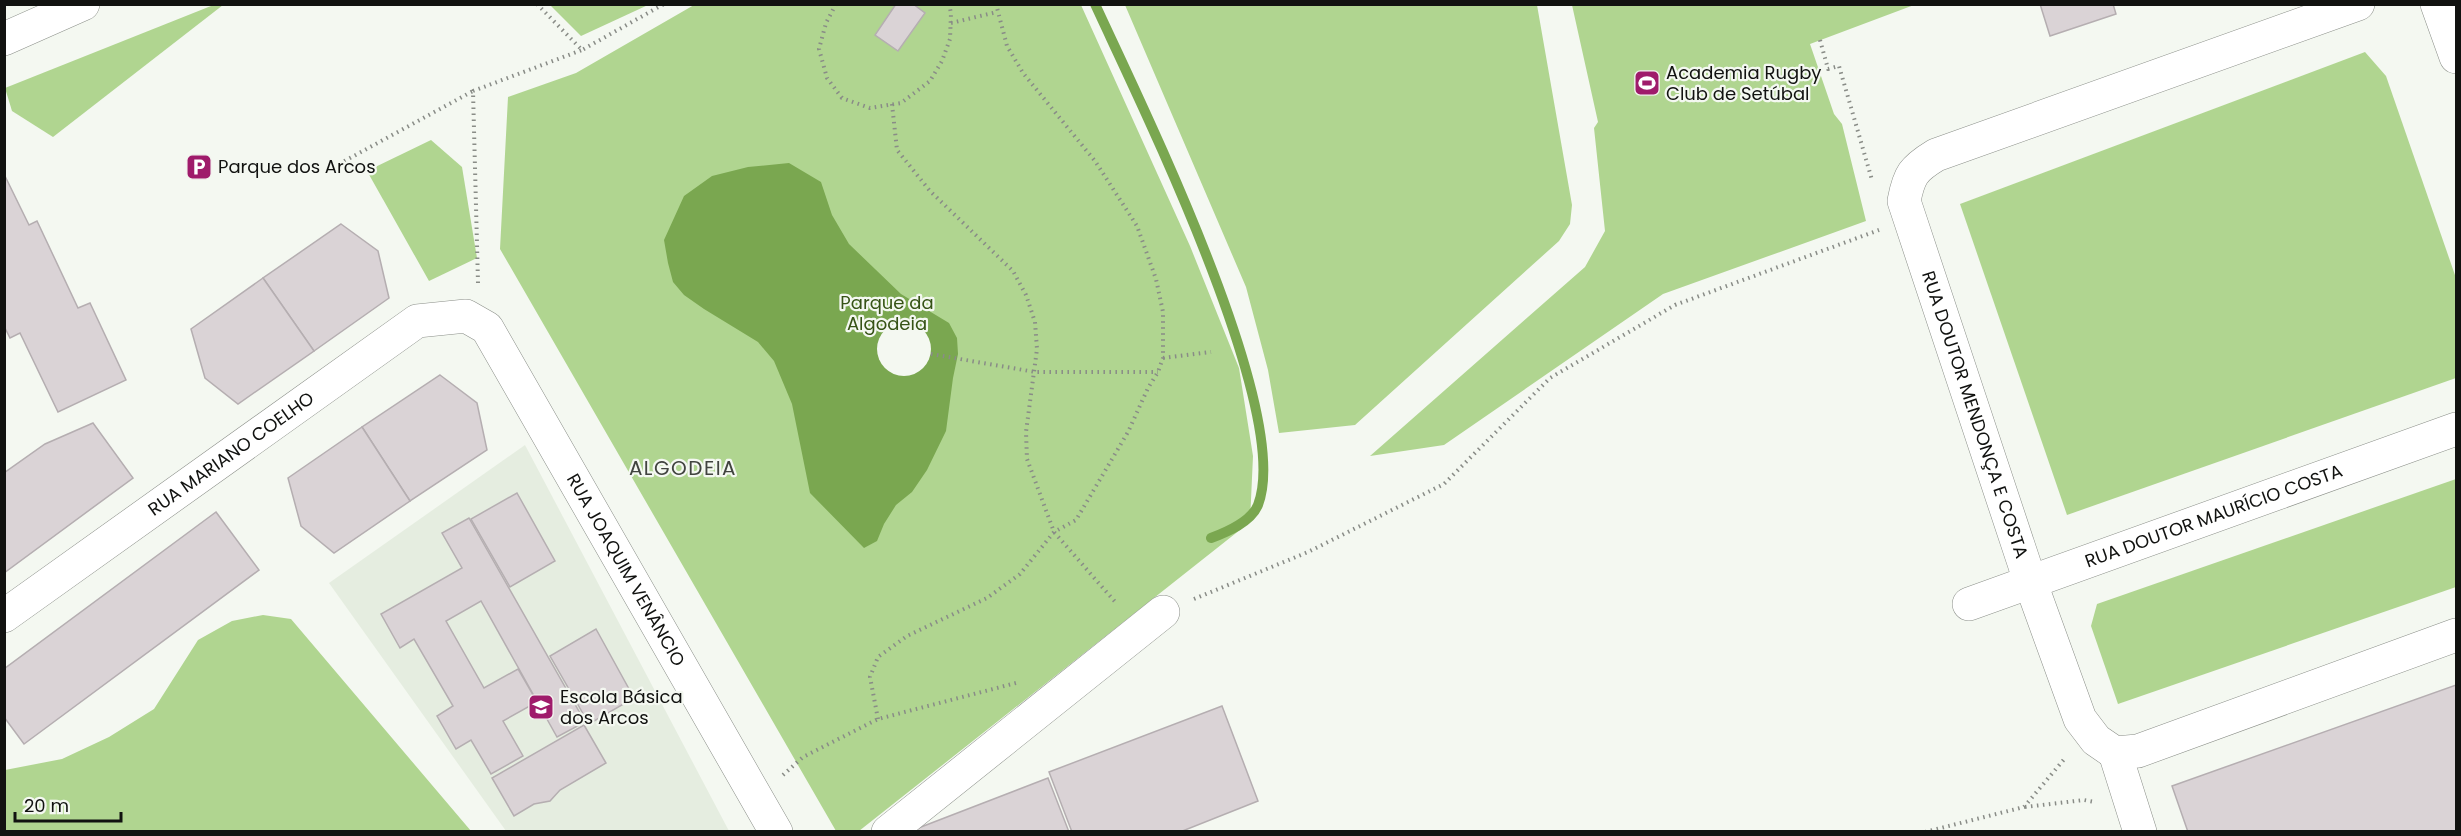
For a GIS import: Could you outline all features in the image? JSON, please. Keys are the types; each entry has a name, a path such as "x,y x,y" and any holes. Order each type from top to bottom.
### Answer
{"street":[{"path":"4,39 83,4"},
{"name":"RUA DOUTOR MENDONÇA E COSTA","path":"2115,753 2096,740 2080,719 2030,581 1910,222 1904,201 1908,180 1918,166 1936,155 2358,4"},
{"path":"2437,4 2457,57"},
{"name":"RUA MARIANO COELHO","path":"4,616 417,321 472,320"},
{"name":"RUA JOAQUIM VENÂNCIO","path":"472,320 487,328 776,831"},
{"name":"RUA DOUTOR MAURÍCIO COSTA","path":"1969,604 2457,429"},
{"path":"888,831 1162,612"},
{"path":"2136,819 2115,753 2138,751 2457,635"}],"path":[{"path":"537,4 582,50"},
{"path":"339,164 473,91 582,50 664,4"},
{"path":"836,4 826,23 819,49 826,78 842,98 870,108 902,103 930,81 942,61 950,39 949,4"},
{"path":"878,719 870,677 878,657 908,636 987,598 1020,574 1054,532 1076,520 1128,432 1158,372 1162,358 1163,312 1156,279 1137,226 1095,161 1023,73 1007,46 996,4"},
{"path":"951,23 997,12"},
{"path":"1820,40 1828,69 1839,66 1872,181"},
{"path":"472,320 473,91"},
{"path":"892,104 897,150 930,191 1013,271 1026,295 1035,322 1037,349 1026,432 1027,459 1054,532 1118,606"},
{"path":"1162,612 1308,552 1444,484 1550,378 1675,305 1887,228"},
{"path":"1162,358 1211,352"},
{"path":"932,354 1035,372 1158,372"},
{"path":"803,757 878,719 1019,682"},
{"path":"2024,807 2088,731"},
{"path":"1926,831 2024,807 2084,800 2136,819"}],"shaded area":[{"path":"789,163 821,182 832,215 849,244 901,294 949,323 957,338 958,354 946,431 927,470 912,492 896,505 877,541 864,548 810,493 792,404 774,361 758,342 684,295 673,282 668,263 664,240 684,196 712,176 748,167"},
{"name":"Escola Básica dos Arcos","path":"525,445 729,831 506,831 329,583"}],"green space":[{"path":"216,4 223,5 53,137 12,111 5,88"},
{"path":"550,5 648,5 581,36"},
{"name":"Parque da Algodeia","path":"694,5 1081,5 1190,246 1239,368 1253,456 1250,522 859,831 836,831 500,249 508,97 576,73"},
{"path":"1125,5 1537,5 1572,205 1570,224 1559,241 1355,425 1279,433 1268,370 1246,287"},
{"path":"1572,5 1914,5 1810,44 1834,114 1842,124 1866,221 1663,294 1444,445 1370,456 1585,267 1605,231 1594,128 1598,122"},
{"path":"2365,52 2386,76 2456,278 2456,378 2067,515 1960,204"},
{"path":"431,140 462,167 477,258 429,281 367,171"},
{"path":"2456,479 2456,587 2118,704 2091,626 2097,604"},
{"path":"263,615 291,619 471,831 5,831 5,770 62,759 109,737 154,709 198,640 232,621"}],"pier":[{"path":"899,322 909,322 919,326 927,334 931,349 927,364 919,372 909,376 899,376 889,372 881,364 877,354 877,344 881,334 889,326"}],"building":[{"path":"896,4 913,4 925,13 898,51 875,35"},
{"path":"2040,4 2113,4 2116,14 2050,36"},
{"path":"4,174 29,225 37,221 78,308 90,303 126,380 58,412 20,333 10,338 4,326"},
{"path":"341,224 378,251 389,298 314,351 263,278"},
{"path":"263,278 314,351 238,404 205,378 191,329"},
{"path":"440,375 477,403 487,450 410,501 362,427"},
{"path":"93,423 133,478 4,573 4,473 45,444"},
{"path":"362,427 410,501 334,553 301,526 288,478"},
{"path":"517,493 555,561 510,587 471,519"},
{"path":"216,512 259,570 24,744 4,717 4,669"},
{"path":"469,518 585,722 557,737 481,601 446,621 484,688 518,669 537,702 503,721 523,756 491,774 471,740 456,749 437,716 453,706 414,639 400,648 381,614 462,568 442,533"},
{"path":"596,629 634,698 589,724 550,656"},
{"path":"2456,685 2456,831 2188,832 2172,786"},
{"path":"1222,706 1258,801 1180,832 1072,832 1049,772"},
{"path":"584,725 606,763 560,790 550,801 534,804 514,816 492,778"},
{"path":"1048,778 1069,832 908,832"}],"waterway":[{"path":"1095,4 1175,180 1206,256 1234,331 1254,401 1263,461 1258,505 1244,521 1211,538"}],"place":[{"name":"Academia Rugby Club de Setúbal","path":"1647,83"},
{"name":"Parque dos Arcos","path":"199,167"},
{"name":"Escola Básica dos Arcos","path":"541,707"}],"district":[{"name":"ALGODEIA","path":"683,468"}]}
